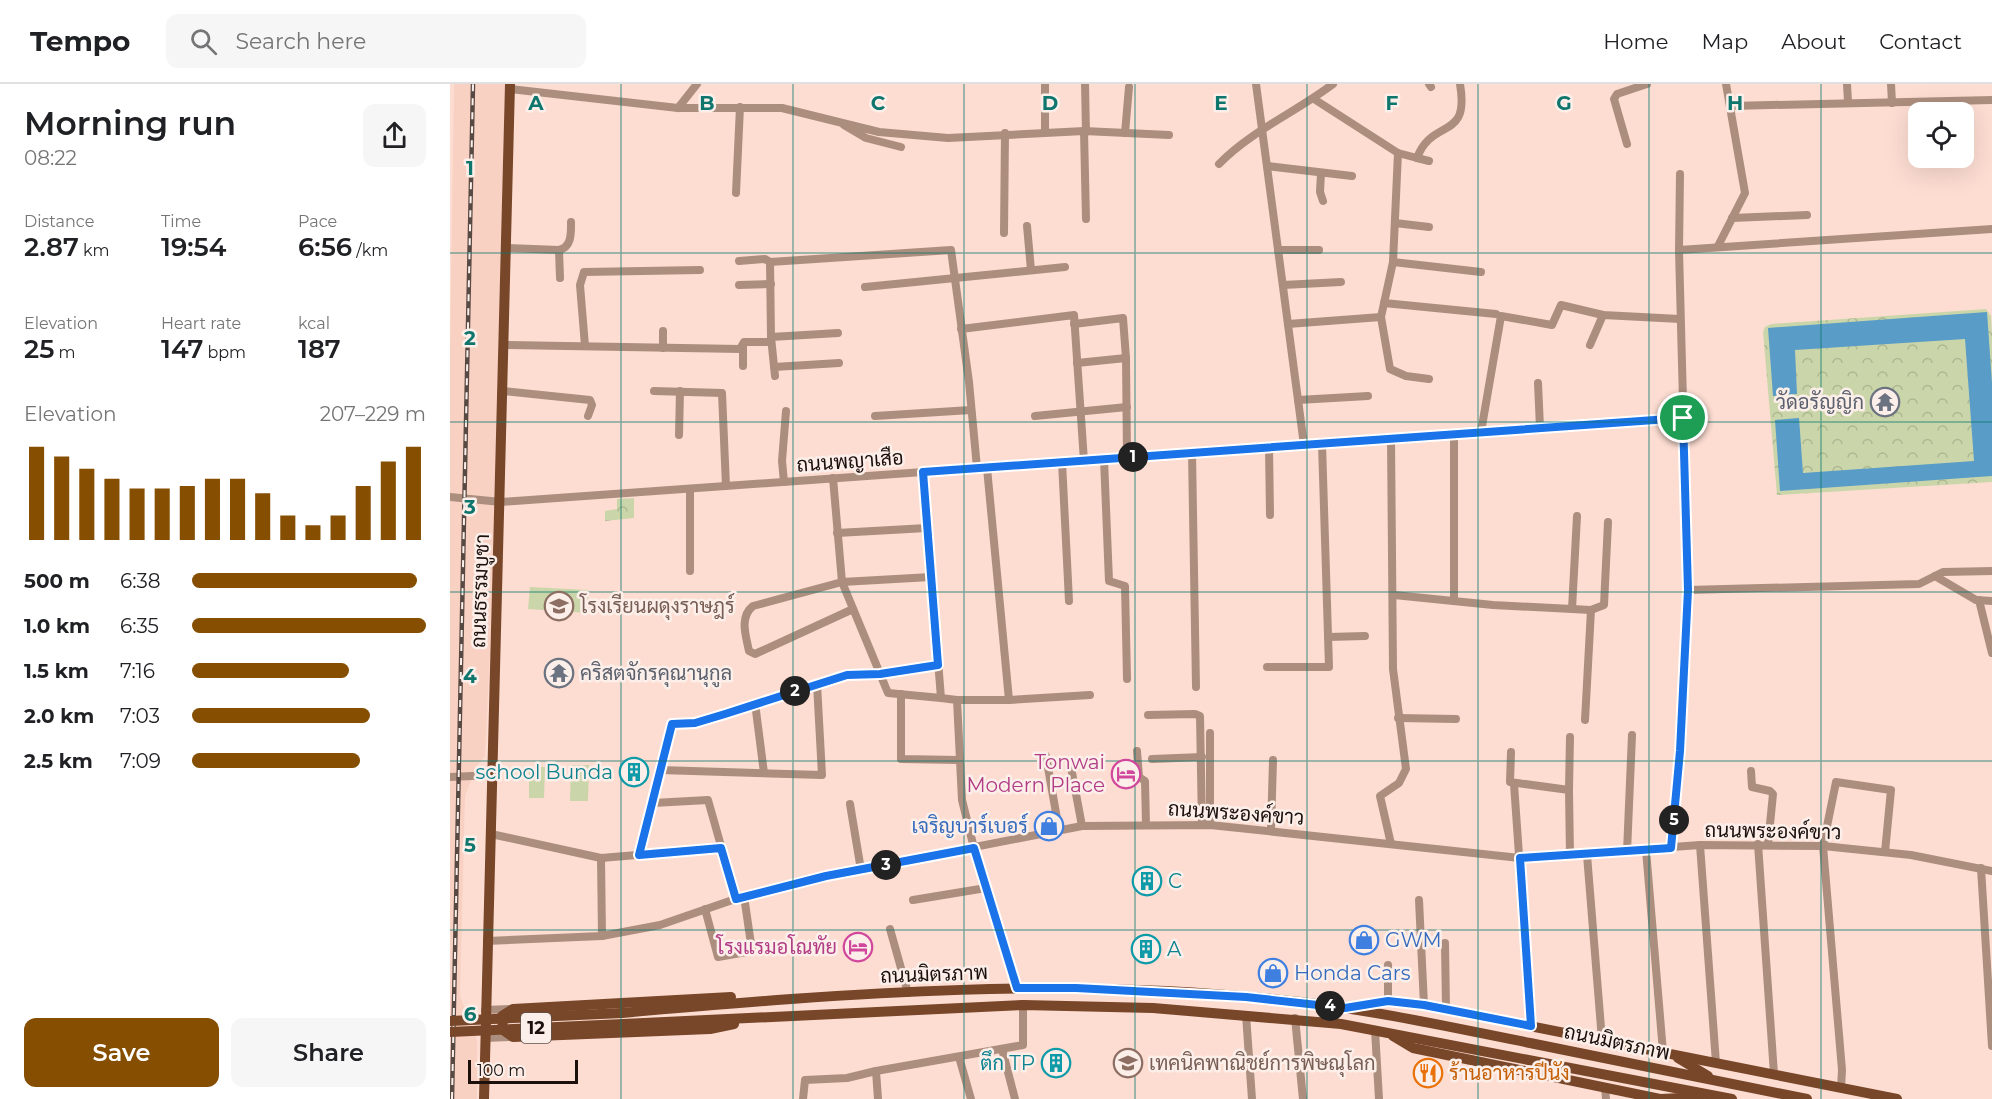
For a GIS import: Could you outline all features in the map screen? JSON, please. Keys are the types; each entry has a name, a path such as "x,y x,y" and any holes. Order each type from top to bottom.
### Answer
{"main road":[{"name":"ถนนธรรมบูชา","path":"484,1099 510,87"},
{"name":"ถนนมิตรภาพ","path":"450,1032 622,1019 793,998 1017,988 1076,988 1246,997 1345,1008 1807,1099"},
{"path":"773,1017 710,1029 513,1037 503,1030 502,1016 513,1009 712,997 793,998"},
{"path":"1345,1008 1388,1001 1424,1005 1897,1099"},
{"name":"ถนนมิตรภาพ","path":"450,1021 773,1017 1023,1005 1098,1006 1246,1015 1295,1018 1380,1031 1732,1099"},
{"path":"1380,1031 1413,1048 1606,1093 1661,1099 1715,1096"},
{"path":"1666,1053 1718,1082"},
{"path":"1866,1099 1880,1096"}],"street":[{"path":"678,108 697,84"},
{"path":"1045,84 1045,132"},
{"path":"1085,84 1086,219"},
{"path":"1256,84 1304,445"},
{"path":"1219,164 1238,145 1263,132 1333,84"},
{"path":"1417,158 1427,141 1461,116 1463,106 1460,84"},
{"path":"1627,144 1614,99 1617,94 1647,84"},
{"path":"1718,246 1745,193 1726,84"},
{"path":"1847,84 1848,102"},
{"path":"1891,84 1892,103"},
{"path":"510,87 678,108 782,108 879,132 948,138 1045,132 1169,135"},
{"path":"1125,133 1129,87"},
{"path":"1314,99 1398,153 1429,161"},
{"path":"1731,106 1992,100"},
{"path":"736,193 740,108"},
{"path":"841,123 856,134 901,147"},
{"path":"1004,234 1005,133"},
{"path":"1398,153 1393,262 1381,317 1390,369 1406,376 1429,379"},
{"path":"1267,166 1352,176"},
{"path":"1321,173 1320,192 1323,201"},
{"path":"1671,848 1680,751 1688,590 1680,319 1680,174"},
{"path":"1732,219 1806,215"},
{"path":"506,248 559,250 565,248 569,242 571,222"},
{"path":"1395,224 1429,227"},
{"path":"1027,226 1031,270"},
{"path":"1679,250 1992,229"},
{"path":"559,250 560,279"},
{"path":"739,261 765,260 770,262 951,250 977,468"},
{"path":"1278,250 1319,250"},
{"path":"770,262 771,340 774,372 839,363"},
{"path":"1393,262 1481,272"},
{"path":"865,287 1065,267"},
{"path":"585,346 580,285 584,272 700,270"},
{"path":"1283,285 1341,282"},
{"path":"739,285 771,284"},
{"path":"1384,303 1496,314"},
{"path":"1481,432 1502,316 1552,325 1558,307 1561,305 1603,315 1680,319"},
{"path":"961,329 1074,315 1084,460"},
{"path":"1590,345 1603,315"},
{"path":"1288,324 1381,317"},
{"path":"1074,324 1123,318 1126,358 1127,458"},
{"path":"663,331 663,348"},
{"path":"504,345 740,349 744,342 838,333"},
{"path":"742,346 743,366"},
{"path":"1077,363 1126,358"},
{"path":"1538,382 1540,428"},
{"path":"503,391 590,400 592,405 588,416"},
{"path":"654,391 718,391 723,395 726,486"},
{"path":"679,435 680,391"},
{"path":"1298,400 1368,396"},
{"path":"1035,416 1127,407"},
{"path":"875,416 971,410"},
{"path":"784,482 782,461 786,411"},
{"name":"ถนนพญาเสือ","path":"450,497 501,502 1683,418"},
{"path":"1454,434 1454,602"},
{"path":"1391,439 1393,669 1406,769 1399,783 1380,796 1391,844"},
{"path":"1267,667 1329,667 1322,444"},
{"path":"1269,447 1270,515"},
{"path":"1192,453 1196,687"},
{"path":"1104,459 1109,581 1125,586 1127,679"},
{"path":"1062,462 1068,601"},
{"path":"987,468 1009,700"},
{"path":"923,472 941,698"},
{"path":"833,478 842,582 888,693 957,700 1009,700 1090,695"},
{"path":"690,489 690,571"},
{"path":"1572,609 1577,516"},
{"path":"1394,596 1591,610 1604,605 1608,522"},
{"path":"837,533 927,528"},
{"path":"1688,590 1919,584 1944,572 1992,571"},
{"path":"1935,576 1979,600 1992,602"},
{"path":"853,609 755,654 749,651 744,624 750,608 842,582 931,577"},
{"path":"1979,600 1992,653"},
{"path":"1584,720 1591,610"},
{"path":"1328,637 1365,636"},
{"path":"639,855 672,724 695,723 847,675 880,674 938,665"},
{"path":"660,770 822,775 817,684"},
{"path":"901,694 901,759 958,760"},
{"path":"957,700 958,760 962,800 974,848 1017,988"},
{"path":"755,703 764,773"},
{"path":"1148,716 1198,715 1201,719 1206,825"},
{"path":"1398,718 1456,719"},
{"path":"1206,825 1210,733"},
{"path":"1627,852 1632,735"},
{"path":"1570,737 1570,856"},
{"path":"1137,751 1138,777 1145,781 1146,825"},
{"path":"1511,752 1509,779 1514,784 1569,790"},
{"path":"1046,756 1059,830"},
{"path":"1152,759 1202,758"},
{"path":"1271,830 1273,760"},
{"path":"1070,762 1082,826"},
{"path":"1751,771 1752,787 1770,791 1773,794 1768,844"},
{"path":"450,777 493,775"},
{"path":"1841,1088 1842,1070 1823,846 1836,782 1891,790 1885,852"},
{"path":"1514,784 1531,1026"},
{"path":"653,803 708,800 721,848 740,897 752,951 718,957 705,909"},
{"path":"850,804 861,870"},
{"name":"ถนนพระองค์ขาว","path":"487,941 602,936 660,925 740,897 861,870 1082,826 1206,825 1271,830 1446,852 1520,858 1587,855 1700,845 1823,846 1885,852 1981,868 1992,872"},
{"path":"491,834 601,858 721,848"},
{"path":"1758,844 1773,1074"},
{"path":"1700,845 1716,1063"},
{"path":"1646,850 1666,1053"},
{"path":"1587,855 1602,1040"},
{"path":"601,858 602,936"},
{"path":"1981,868 1992,1046"},
{"path":"914,900 986,888"},
{"path":"1419,900 1424,1005"},
{"path":"890,929 908,993"},
{"path":"1444,943 1446,1009"},
{"path":"1388,965 1388,1001"},
{"path":"803,1099 805,1080 846,1078 1023,1045 1023,1005"},
{"path":"485,1010 513,1009"},
{"path":"1246,1015 1252,1099"},
{"path":"1295,1018 1303,1099"},
{"path":"1379,1099 1380,1031"},
{"path":"485,1038 513,1037"},
{"path":"1002,1049 1015,1099"},
{"path":"960,1057 971,1099"},
{"path":"876,1071 878,1099"}],"shaded area":[{"path":"454,84 505,84 491,634 485,756 477,766 465,796 460,996 477,1040 477,1099 450,1099 450,346"}],"green space":[{"path":"1986,309 1991,316 1992,334 1992,482 1777,495 1763,332 1765,327 1771,324"},
{"path":"634,498 634,518 605,521 605,511 617,509 617,499"},
{"path":"530,587 588,590 587,613 528,609"},
{"path":"571,765 589,765 588,801 570,801"},
{"path":"529,767 545,767 544,798 529,798"}],"water":[{"path":"1987,312 1992,383 1992,476 1780,491 1775,420 1799,418 1803,473 1974,461 1965,339 1795,350 1797,394 1773,396 1768,328"}],"railway":[{"path":"452,1099 473,84"}],"place":[{"name":"วัดอรัญญิก","path":"1885,402"},
{"name":"โรงเรียนผดุงราษฎร์","path":"559,606"},
{"name":"คริสตจักรคุณานุกูล","path":"559,673"},
{"name":"school Bunda","path":"634,772"},
{"name":"Tonwai Modern Place","path":"1126,774"},
{"name":"เจริญบาร์เบอร์","path":"1049,826"},
{"name":"C","path":"1147,881"},
{"name":"GWM","path":"1364,940"},
{"name":"โรงแรมอโณทัย","path":"858,947"},
{"name":"A","path":"1146,949"},
{"name":"Honda Cars","path":"1273,973"},
{"name":"ตึก TP","path":"1056,1063"},
{"name":"เทคนิคพาณิชย์การพิษณุโลก","path":"1128,1063"},
{"name":"ร้านอาหารปีนัง","path":"1428,1073"}],"route":[{"path":"1683,418 1688,590 1680,751 1671,848 1520,858 1531,1026 1424,1005 1388,1001 1345,1008 1246,997 1076,988 1017,988 974,848 826,876 736,899 721,848 639,855 672,724 695,723 847,675 880,674 938,665 923,472 1683,418"}]}
